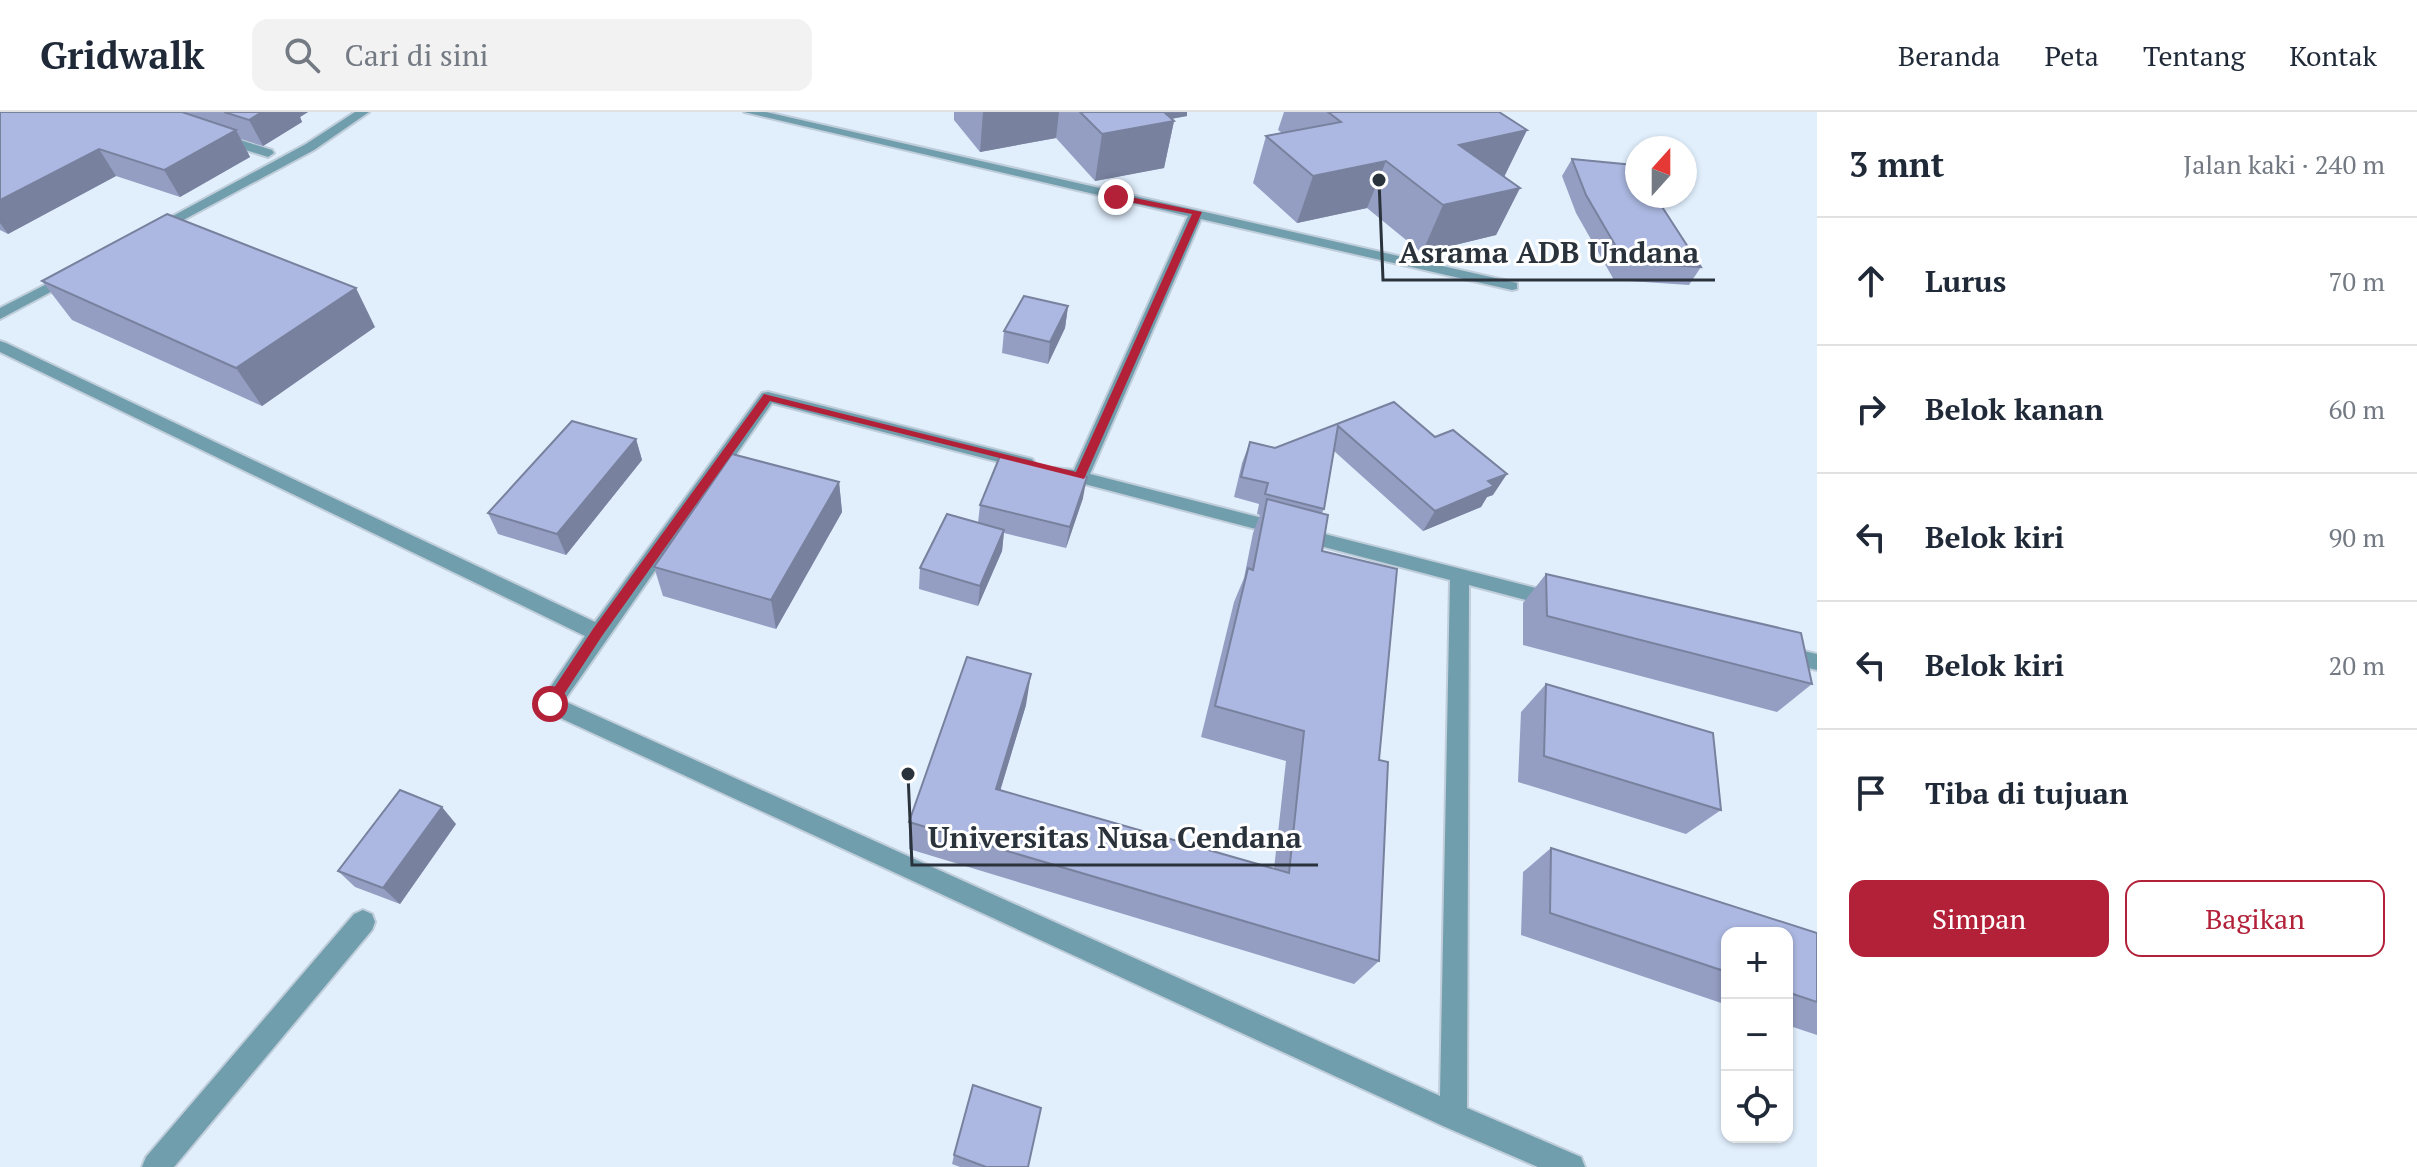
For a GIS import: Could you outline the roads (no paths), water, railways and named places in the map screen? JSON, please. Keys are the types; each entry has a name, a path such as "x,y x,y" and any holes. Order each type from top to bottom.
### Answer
{"street":[{"path":"141,238 310,147 363,112"},
{"path":"750,112 1512,286"},
{"path":"209,135 268,153"},
{"path":"1080,476 1197,212"},
{"path":"0,314 84,268"},
{"path":"0,346 598,633"},
{"path":"1569,603 768,397 550,704 1571,1167"},
{"path":"1453,1116 1460,577"},
{"path":"1770,651 1817,662"},
{"path":"156,1167 363,922"}],"place":[{"name":"Asrama ADB Undana","path":"1379,180"},
{"name":"Universitas Nusa Cendana","path":"908,774"}]}
